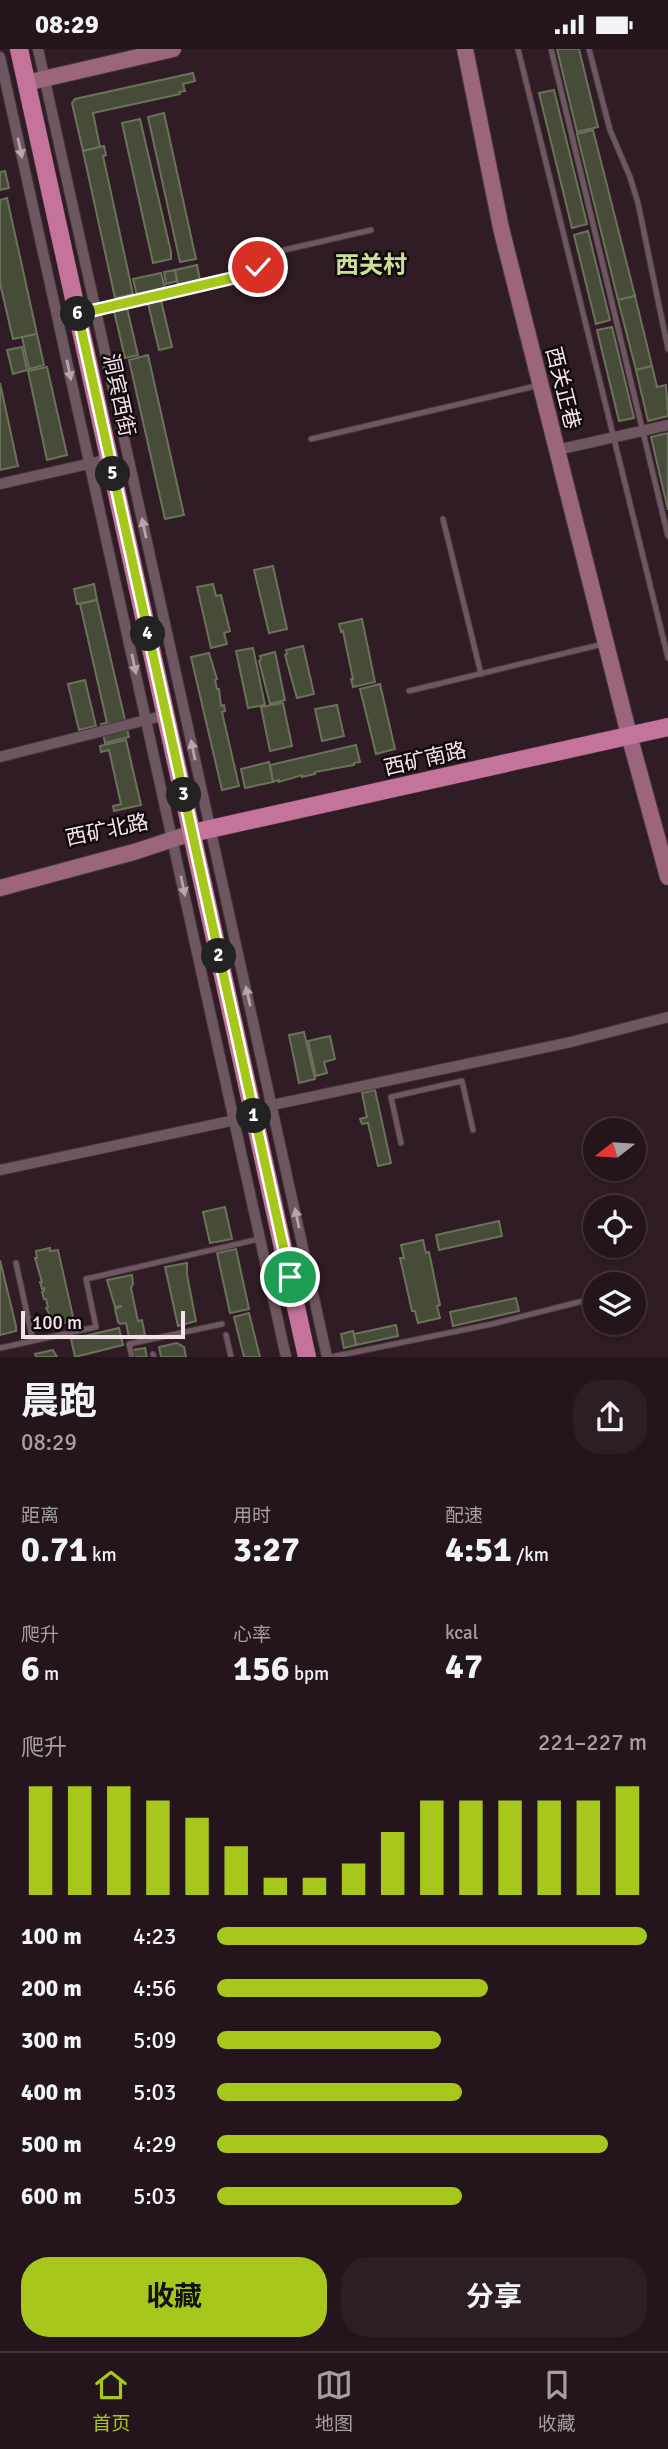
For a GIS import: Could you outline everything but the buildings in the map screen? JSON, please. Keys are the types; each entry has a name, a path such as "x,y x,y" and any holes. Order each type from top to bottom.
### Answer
{"main road":[{"name":"洞宾西街","path":"19,49 34,81 78,314 307,1357"},
{"name":"西矿南路","path":"192,833 668,727"}],"street":[{"path":"38,49 34,81 96,309 329,1357"},
{"path":"3,88 173,49"},
{"name":"西关正巷","path":"465,49 501,228 605,643 668,877"},
{"path":"0,57 3,88 90,464 286,1357"},
{"path":"557,450 668,425"},
{"path":"0,484 110,459"},
{"path":"0,757 166,715"},
{"path":"172,838 192,833"},
{"name":"西矿北路","path":"0,877 132,842 172,838"},
{"name":"西矿北路","path":"0,888 134,852 172,838"},
{"path":"0,1170 234,1120 273,1105 459,1066 668,1017"}],"lane":[{"path":"519,49 668,657"},
{"path":"551,49 668,535"},
{"path":"589,49 610,130 638,202 668,349"},
{"path":"78,314 237,277 250,272 279,251 370,230"},
{"path":"311,439 541,385"},
{"path":"443,519 481,674"},
{"path":"409,691 605,643"},
{"path":"459,1066 473,1131"},
{"path":"401,1143 391,1097 462,1081"},
{"path":"0,1348 96,1327 86,1279 260,1238"},
{"path":"16,1263 33,1341"},
{"path":"329,1357 492,1324 583,1301"},
{"path":"132,1357 129,1344 222,1324"},
{"path":"226,1335 232,1357"}],"district":[{"name":"西关村","path":"371,265"}],"route":[{"path":"258,267 237,277 78,314 290,1277"}]}
